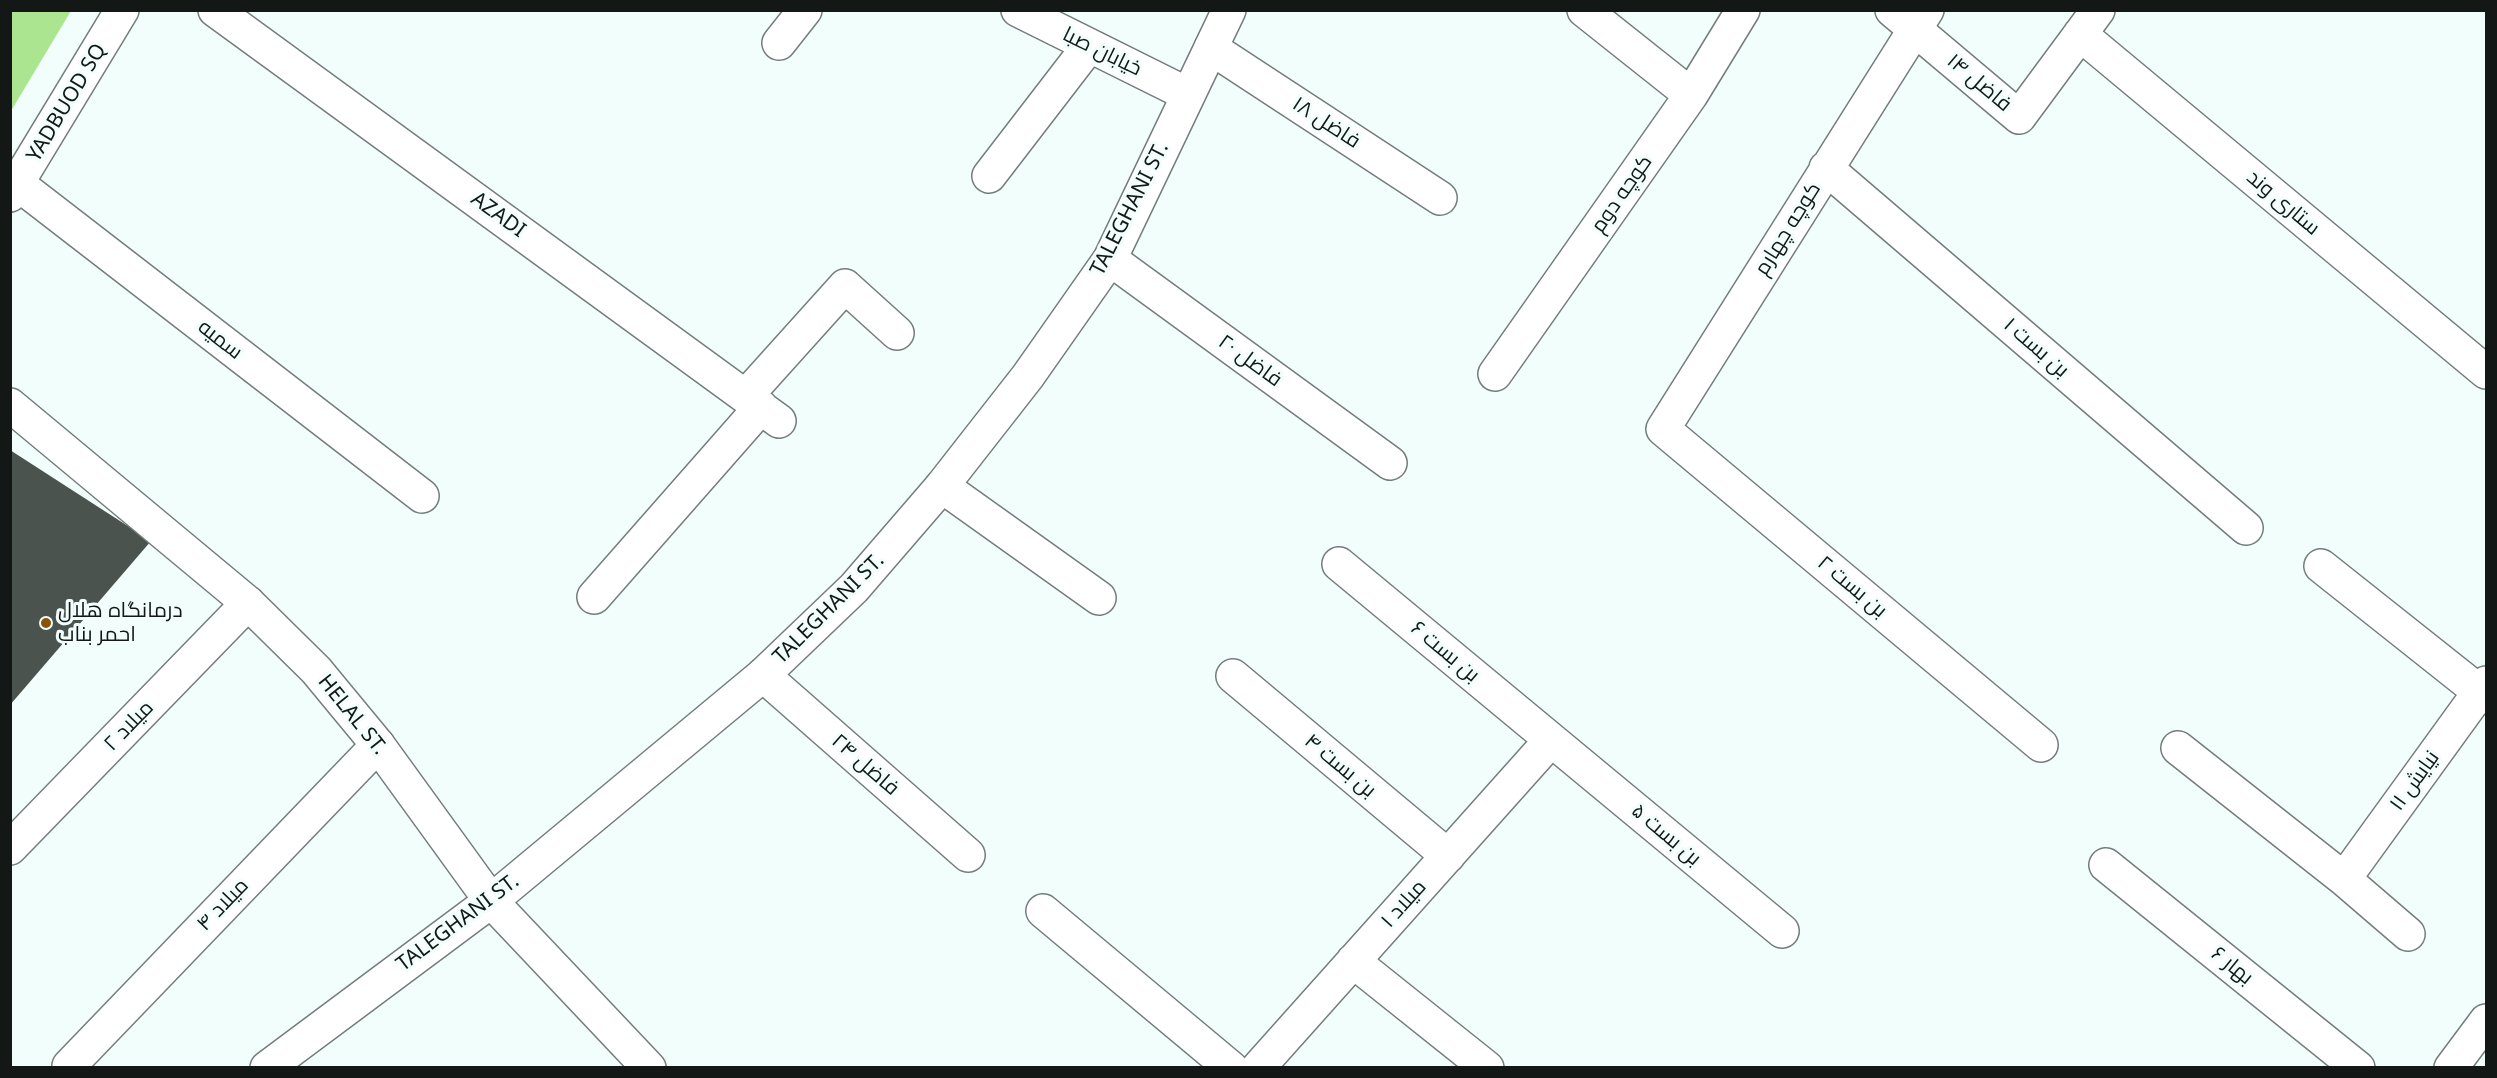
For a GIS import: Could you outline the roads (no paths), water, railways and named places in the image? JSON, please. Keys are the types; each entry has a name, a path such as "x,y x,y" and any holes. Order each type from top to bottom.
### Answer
{"main road":[{"name":"YADBUOD SQ","path":"14,190 122,10"},
{"name":"AZADI","path":"215,10 762,408"},
{"path":"779,43 805,10"},
{"name":"خیابان صبا","path":"1017,10 1187,94"},
{"name":"TALEGHANI ST.","path":"267,1068 491,901 763,675 854,588 942,486 1028,376 1110,259 1187,94 1230,10"},
{"path":"1584,10 1691,95"},
{"name":"کوچه دوم","path":"1495,374 1691,95 1743,10"},
{"name":"فاضل ۱۴","path":"1911,16 2019,117 2089,22"},
{"name":"کوچه چهارم","path":"1663,429 1826,168 1911,16"},
{"name":"ستاری وند","path":"2089,22 2487,372"},
{"path":"989,176 1089,46"},
{"name":"فاضل ۱۸","path":"1211,48 1440,198"},
{"name":"بن بست ۱","path":"1826,168 2246,528"},
{"name":"سمیه","path":"14,190 422,496"},
{"name":"فاضل ۲۰","path":"1110,259 1390,463"},
{"path":"594,597 762,408 845,286 897,333"},
{"name":"HELAL ST.","path":"10,405 248,603 316,670 378,745 491,901 650,1068"},
{"name":"بن بست ۲","path":"1663,429 2041,745"},
{"path":"942,486 1099,598"},
{"name":"بن بست ۶","path":"1339,564 1551,740"},
{"path":"2321,566 2484,691"},
{"name":"میلاد ۲","path":"10,848 248,603"},
{"name":"فاضل ۲۴","path":"763,675 968,855"},
{"name":"بن بست ۴","path":"1233,676 1448,856"},
{"name":"نیایش ۱۱","path":"2344,879 2484,691"},
{"name":"میلاد ۱","path":"1258,1068 1551,740"},
{"name":"بن بست ۵","path":"1551,740 1782,931"},
{"name":"میلاد ۴","path":"69,1066 378,745"},
{"path":"2178,748 2344,879 2408,934"},
{"name":"بهار ۶","path":"2106,865 2358,1068"},
{"path":"1043,910 1231,1068"},
{"path":"1353,961 1487,1068"},
{"path":"2451,1068 2487,1021"}],"place":[{"name":"درمانگاه هلال احمر بناب","path":"46,623"}]}
